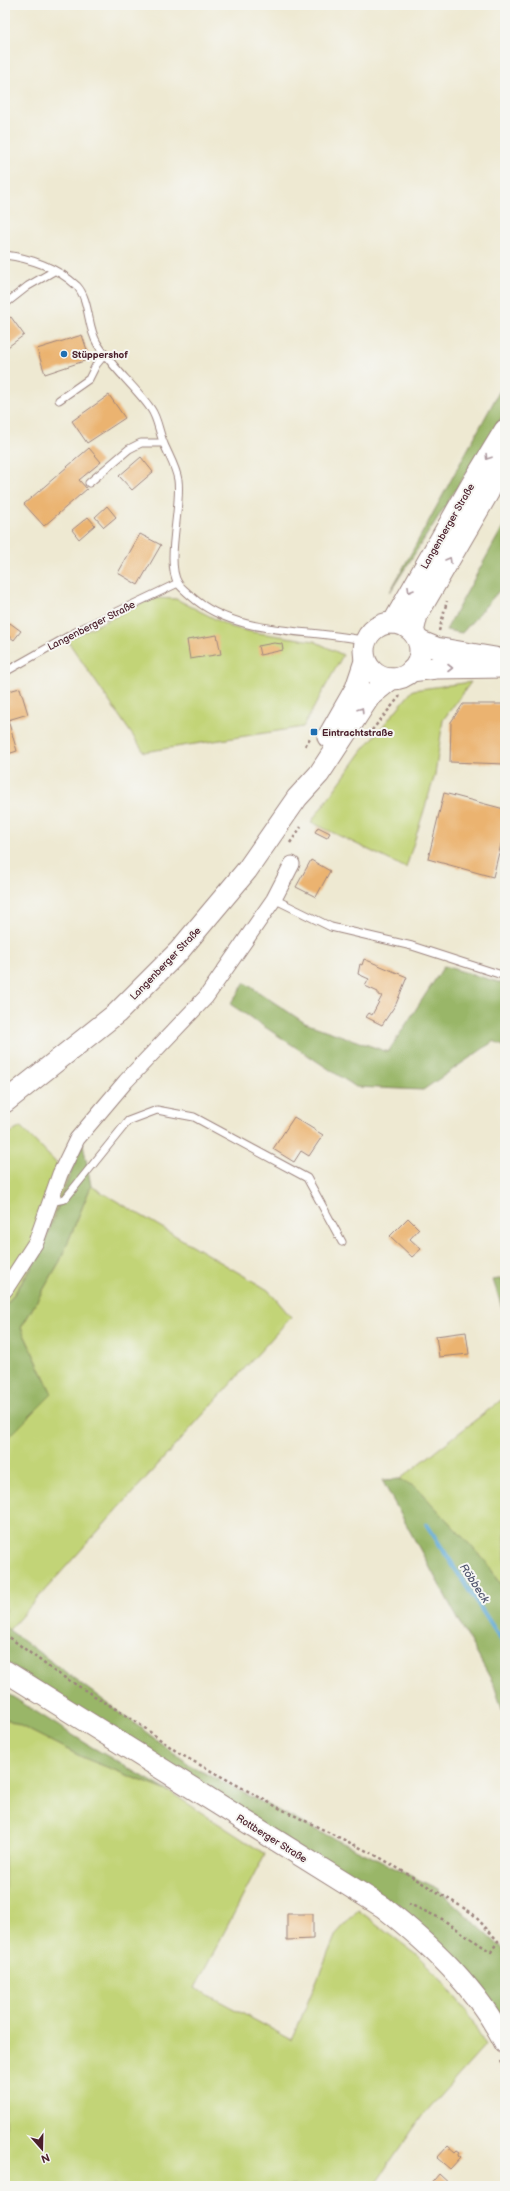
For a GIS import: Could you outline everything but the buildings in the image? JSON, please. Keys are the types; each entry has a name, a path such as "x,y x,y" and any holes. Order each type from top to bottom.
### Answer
{"main road":[{"name":"Langenberger Straße","path":"393,623 464,497 505,430"},
{"name":"Langenberger Straße","path":"422,640 418,615 488,493 505,457"},
{"path":"422,640 422,652 418,663 411,671 402,677 397,685 371,670 365,651 373,630 382,624 393,623 404,625 422,640 505,660"},
{"name":"Langenberger Straße","path":"297,798 309,770 356,688 365,651"},
{"path":"411,671 436,668 505,667"},
{"name":"Langenberger Straße","path":"5,1102 117,1013 179,951 247,870 297,798 319,774 370,696 397,685"},
{"name":"Rottberger Straße","path":"5,1671 383,1907 409,1927 453,1970 478,1999 505,2043"}],"street":[{"path":"5,1290 36,1242 60,1174 77,1140 126,1081 206,997 274,899 292,864"}],"lane":[{"path":"5,255 31,261 54,271 78,287 83,298 90,328 97,343 152,411 163,443 174,464 178,480 179,497 173,558 173,571 178,583 204,606 226,617 365,651"},
{"path":"5,304 28,286 54,271"},
{"path":"59,400 89,379 96,365 105,354"},
{"path":"89,483 135,446 141,443 163,443"},
{"name":"Langenberger Straße","path":"5,672 83,628 178,583"},
{"path":"274,899 331,927 412,946 505,976"},
{"path":"50,1202 65,1199 128,1121 157,1110 194,1117 307,1178 342,1242"}],"path":[{"path":"422,640 440,624 448,597"},
{"path":"364,739 395,704 397,685"},
{"path":"5,1634 54,1672 135,1721 180,1754 279,1808 380,1857 472,1913 498,1941 491,1952 442,1920 407,1903"}],"green space":[{"path":"505,381 505,413 390,592"},
{"path":"505,523 505,584 462,633 446,630"},
{"path":"153,598 176,599 231,627 252,632 314,641 343,655 303,727 144,752 67,640"},
{"path":"471,682 443,720 435,775 406,868 311,822 363,750 413,690"},
{"path":"444,966 505,984 505,1047 494,1041 423,1090 356,1087 230,1004 245,983 305,1023 388,1052"},
{"path":"21,1127 68,1175 56,1210 35,1259 5,1306 5,1136"},
{"path":"83,1143 91,1186 60,1261 21,1328 52,1394 5,1441 5,1306 26,1277 39,1254"},
{"path":"91,1186 268,1290 291,1317 9,1630 5,1627 5,1441 52,1394 21,1328 60,1261"},
{"path":"505,1278 505,1317 493,1280"},
{"path":"505,1397 505,1590 486,1562 400,1479"},
{"path":"400,1479 417,1488 486,1562 505,1590 505,1718 494,1685 382,1480"},
{"path":"5,1627 193,1767 314,1829 438,1889 505,1951 505,2026 457,1963 5,1661"},
{"path":"5,1692 90,1746 170,1792 84,1758 5,1718"},
{"path":"5,1718 84,1758 170,1792 265,1854 195,1988 292,2040 336,1934 358,1910 416,1954 438,1976 464,2008 486,2045 422,2116 374,2186 5,2186"}],"waterway":[{"name":"Röbbeck","path":"427,1525 502,1641 505,1651"}],"place":[{"name":"Stüppershof","path":"64,354"},
{"name":"Eintrachtstraße","path":"314,732"}]}
